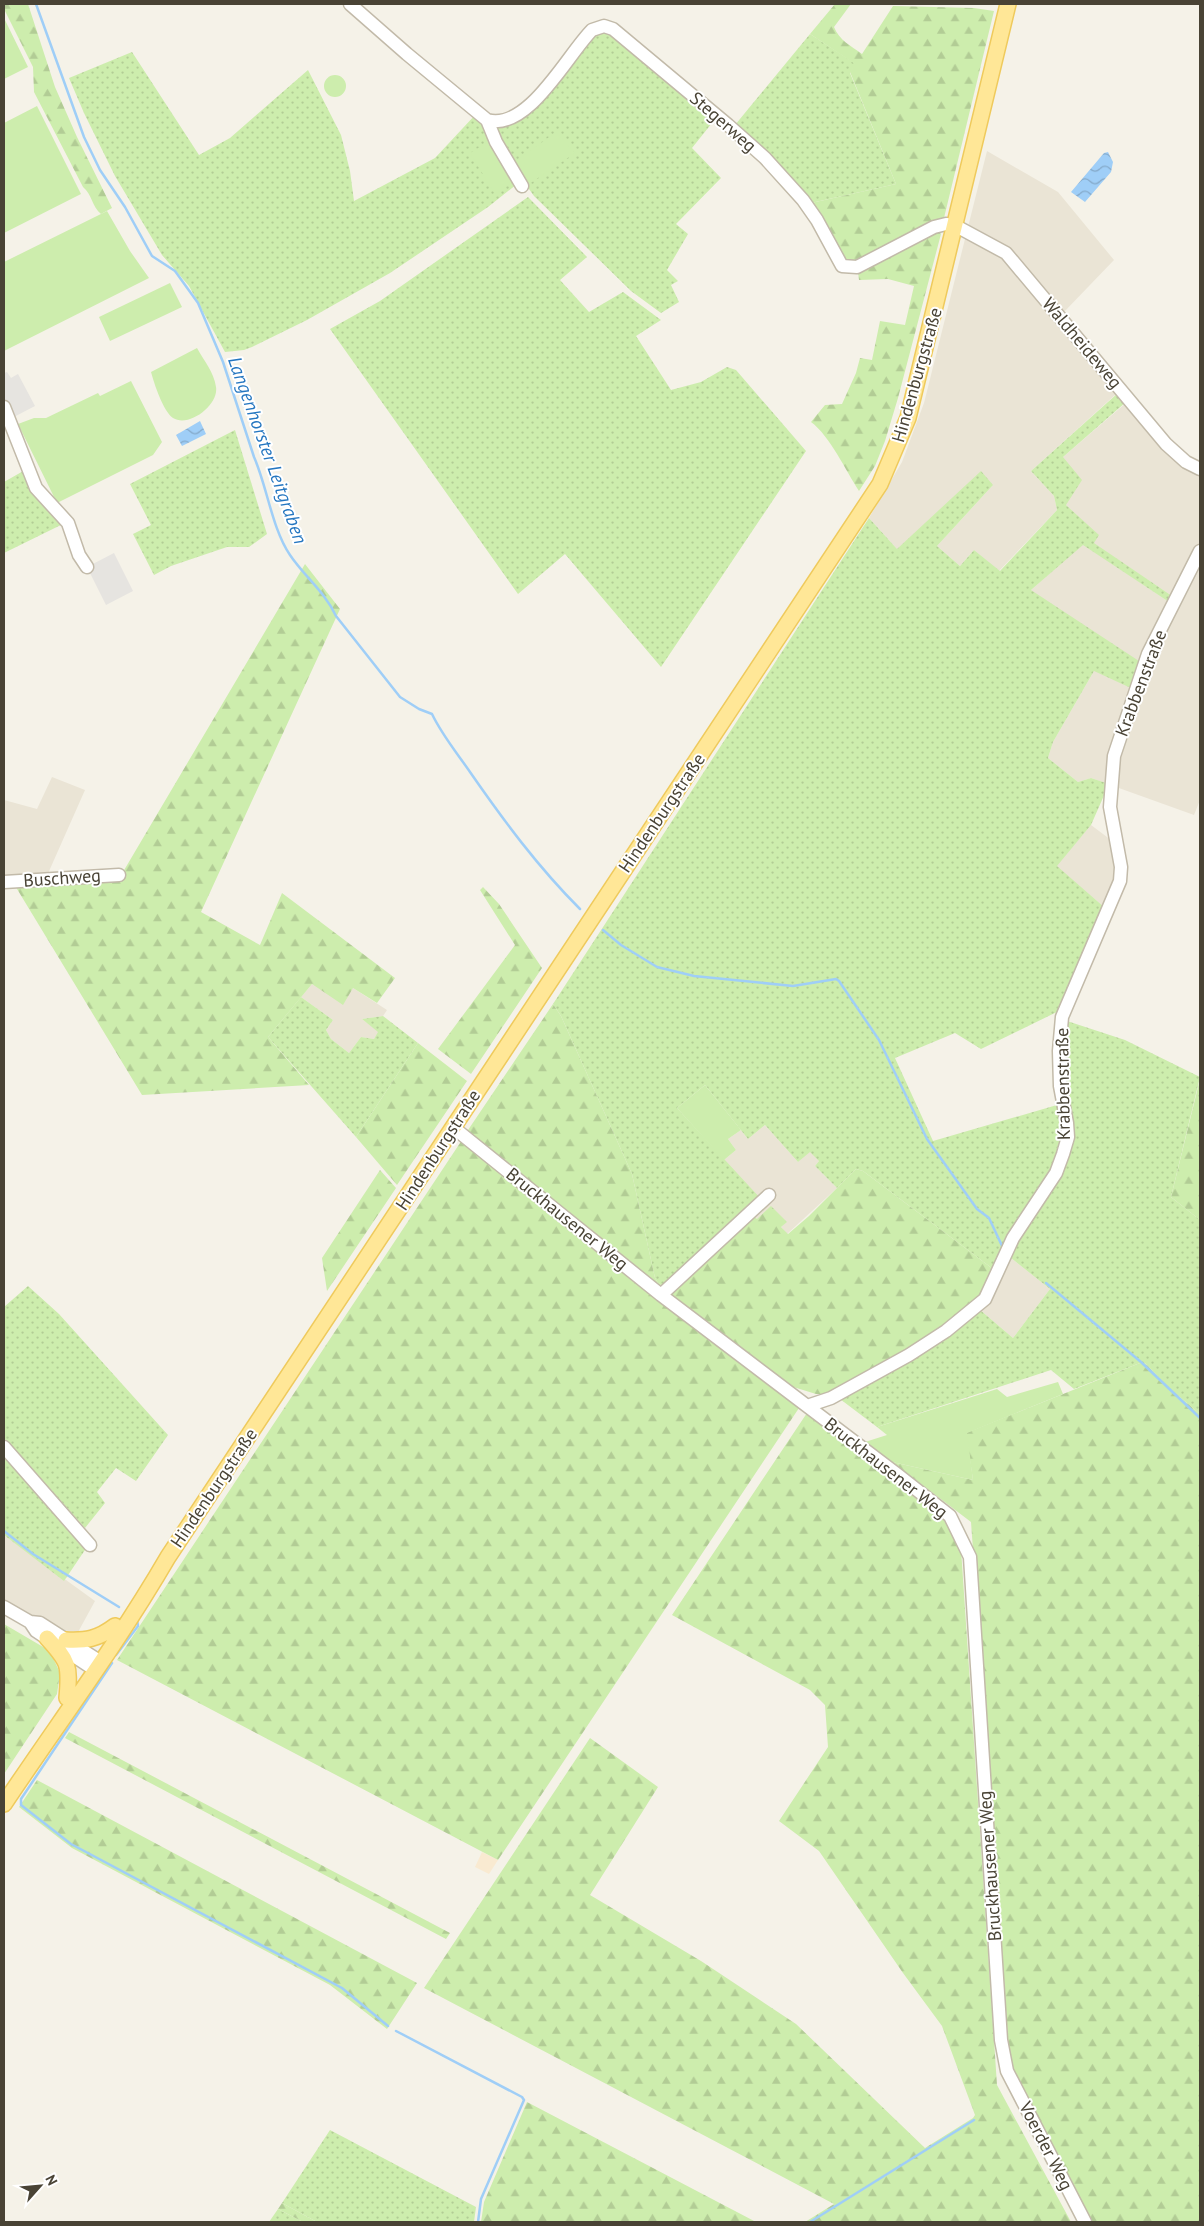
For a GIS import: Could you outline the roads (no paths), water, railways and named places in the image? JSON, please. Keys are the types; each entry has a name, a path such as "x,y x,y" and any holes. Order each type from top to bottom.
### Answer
{"main road":[{"name":"Hindenburgstraße","path":"22,1777 67,1698 144,1599 168,1556 880,484 908,418 956,226 1008,4"},
{"name":"Hindenburgstraße","path":"4,1804 95,1664 115,1626 137,1593 168,1556"},
{"path":"66,1640 91,1640 103,1635 115,1626"},
{"path":"47,1638 59,1652 70,1671 67,1698"}],"street":[{"path":"350,4 487,120 496,142 522,186"},
{"name":"Stegerweg","path":"487,120 496,122 510,119 530,106 587,35 592,30 604,26 620,35 728,125 766,160 803,200 817,220 842,266 857,267 934,227 946,224 956,226"},
{"name":"Waldheideweg","path":"956,226 1006,253 1166,444 1186,462 1200,469"},
{"path":"4,407 36,488 68,523 80,555 87,567"},
{"name":"Krabbenstraße","path":"807,1406 831,1398 909,1355 946,1331 985,1299 1014,1238 1056,1172 1064,1154 1068,1137 1068,1123 1060,1086 1059,1051 1062,1017 1120,881 1120,867 1110,807 1114,756 1148,654 1200,551"},
{"name":"Buschweg","path":"4,882 120,875"},
{"name":"Bruckhausener Weg","path":"454,1128 660,1295 950,1516 970,1558 1001,2040 1007,2071"},
{"path":"660,1295 769,1194"},
{"path":"4,1447 90,1545"},
{"path":"4,1607 30,1622 40,1623 66,1640 95,1664"},
{"path":"30,1622 36,1631 95,1664"},
{"name":"Voerder Weg","path":"1007,2071 1085,2222"}],"water":[{"path":"1108,152 1113,162 1111,172 1085,202 1071,192 1104,153"},
{"path":"200,421 206,434 182,446 176,435"}],"waterway":[{"name":"Langenhorster Leitgraben","path":"36,4 84,137 100,170 125,207 152,256 175,271 198,303 223,362 259,468 274,520 290,555 400,697 419,709 432,714 450,744 509,826 550,877 580,909"},
{"name":"Langenhorster Leitgraben","path":"603,930 621,945 657,967 694,976 793,986 836,979 839,981 879,1040 927,1139 977,1209 989,1218 1003,1248"},
{"name":"Langenhorster Leitgraben","path":"1046,1283 1141,1362 1200,1418"},
{"path":"4,1531 33,1554 119,1607"},
{"path":"116,1655 138,1626 137,1619"},
{"path":"112,1663 21,1799 21,1805 71,1844 342,1988 388,2026"},
{"path":"396,2031 522,2097 524,2100 481,2199 478,2222"},
{"path":"810,2222 974,2120"}]}
